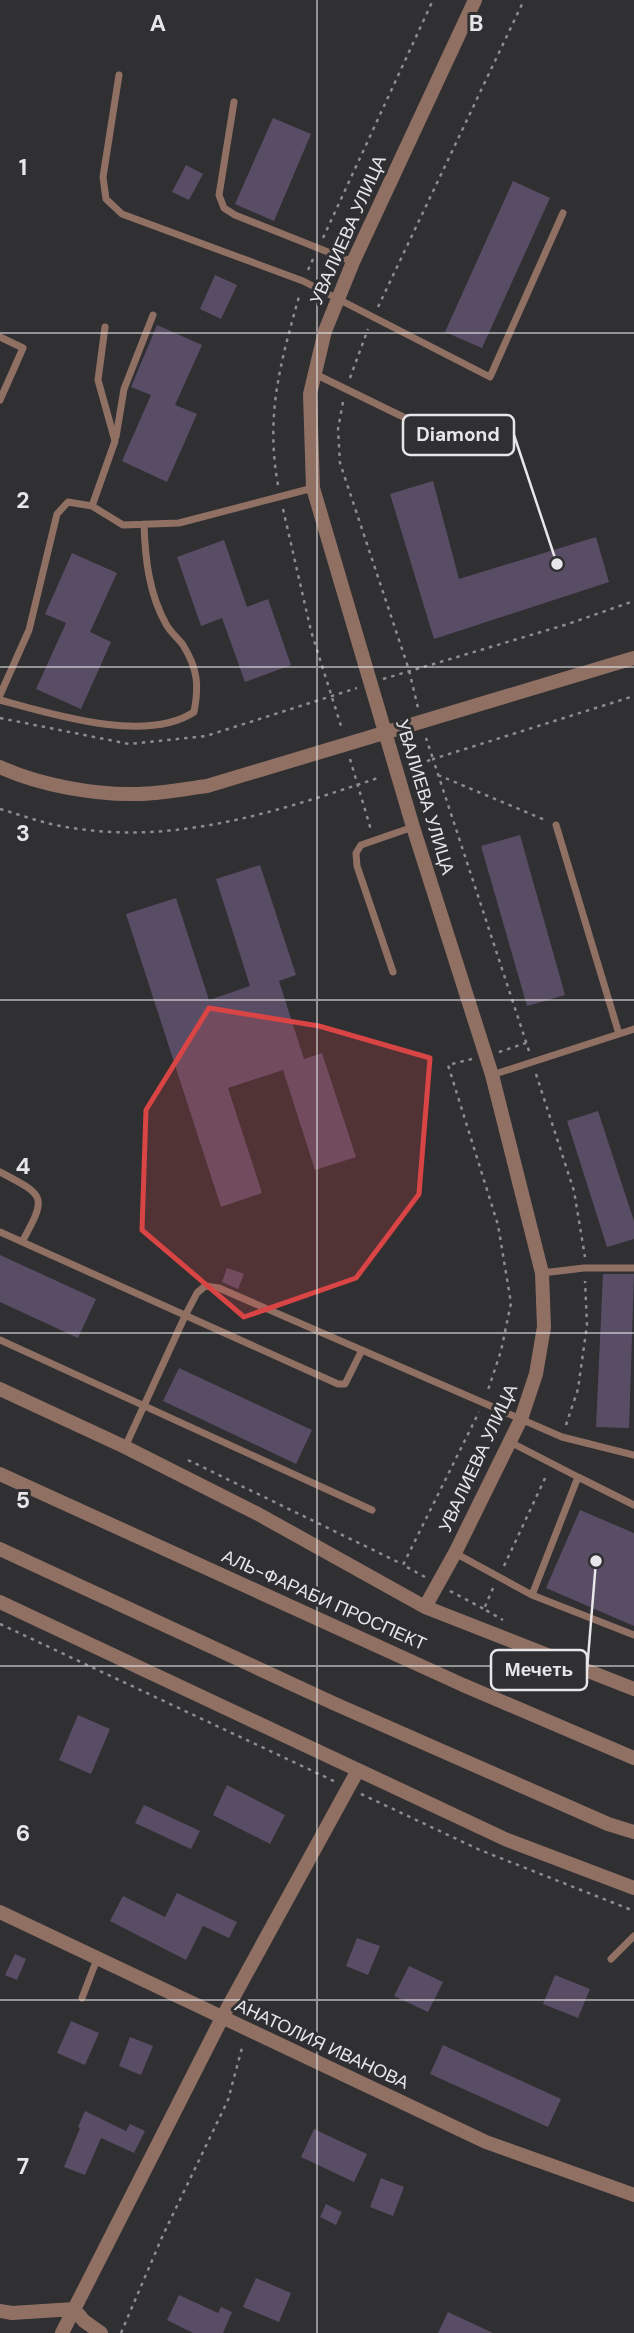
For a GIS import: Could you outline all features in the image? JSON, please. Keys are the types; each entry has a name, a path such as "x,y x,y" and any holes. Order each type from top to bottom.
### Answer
{"street":[{"name":"УВАЛИЕВА УЛИЦА","path":"425,1606 456,1553 521,1419 536,1374 544,1326 542,1273 492,1074 413,827 313,488 310,394 325,331 353,262 475,0"},
{"path":"0,767 76,790 137,794 207,786 634,658"},
{"path":"0,1389 125,1447 258,1514 425,1606 634,1689"},
{"name":"АЛЬ-ФАРАБИ ПРОСПЕКТ","path":"0,1474 463,1685 634,1758"},
{"path":"0,1549 332,1703 608,1824 634,1832"},
{"path":"0,1602 505,1839 634,1888"},
{"path":"62,2333 222,2018 346,1787 358,1770"},
{"name":"АНАТОЛИЯ ИВАНОВА","path":"0,1912 486,2142 634,2195"},
{"path":"0,2311 12,2313 74,2309"},
{"path":"74,2309 84,2321 101,2333"}],"lane":[{"path":"119,75 103,177 106,199 121,214 303,281 490,377 563,213"},
{"path":"234,102 219,195 224,208 235,215 353,262"},
{"path":"92,506 115,441 124,389 152,315"},
{"path":"105,327 98,380 115,441"},
{"path":"0,337 23,348 0,400"},
{"path":"314,374 467,448"},
{"path":"144,524 145,555 154,594 167,626 194,665 198,689 194,712 181,720 135,726 76,721 0,698 29,630 57,514 68,502 92,506 123,525 144,524 179,523 313,488"},
{"path":"556,825 619,1034"},
{"path":"393,972 357,866 356,853 361,845 413,827"},
{"path":"492,1074 634,1029"},
{"path":"0,1172 30,1187 38,1198 38,1212 22,1242"},
{"path":"0,1232 338,1384 345,1384 362,1350"},
{"path":"542,1273 584,1268 634,1268"},
{"path":"125,1447 185,1316 197,1293 205,1286 219,1288 562,1437 634,1455"},
{"path":"0,1340 372,1510"},
{"path":"510,1442 634,1505"},
{"path":"532,1595 578,1477"},
{"path":"456,1553 532,1595 634,1635"},
{"path":"611,1959 634,1936"},
{"path":"82,1998 96,1959"}],"path":[{"path":"374,840 311,631 272,454 274,410 280,365 303,281 433,0"},
{"path":"0,718 129,744 206,736 634,601"},
{"path":"562,1437 578,1390 587,1325 585,1256 574,1191 433,759 634,696"},
{"path":"438,775 556,825"},
{"path":"509,1622 403,1564 484,1403 511,1303 498,1225 448,1065 526,1043"},
{"path":"484,1609 552,1463"},
{"path":"0,1624 480,1850 634,1911"},
{"path":"121,2333 163,2235 229,2100 248,2030"}],"highlighted area":[{"path":"209,1008 319,1026 430,1058 419,1194 356,1278 244,1317 142,1230 146,1110"}],"building":[{"path":"273,118 311,134 274,221 235,204"},
{"path":"186,165 203,174 189,200 172,192"},
{"path":"513,181 550,198 482,348 445,332"},
{"path":"215,275 237,285 221,319 200,309"},
{"path":"157,325 202,345 175,405 197,414 167,482 122,461 151,395 131,387"},
{"path":"433,481 459,579 596,537 609,582 434,639 390,494"},
{"path":"224,540 247,607 268,599 291,665 245,682 222,618 201,626 177,557"},
{"path":"72,553 117,573 90,632 111,642 81,709 36,689 66,623 45,614"},
{"path":"520,835 565,995 527,1006 481,846"},
{"path":"260,865 296,975 279,981 304,1059 322,1053 356,1157 315,1170 283,1070 228,1088 262,1193 221,1207 126,914 176,898 209,1000 250,986 216,879"},
{"path":"598,1111 634,1221 634,1239 607,1247 567,1121"},
{"path":"0,1255 96,1299 78,1338 0,1302"},
{"path":"227,1268 244,1274 238,1289 222,1282"},
{"path":"603,1274 634,1274 629,1428 596,1427"},
{"path":"179,1368 312,1430 296,1464 163,1401"},
{"path":"580,1510 634,1533 634,1626 546,1588"},
{"path":"78,1715 110,1729 91,1774 59,1760"},
{"path":"227,1785 285,1815 270,1844 213,1815"},
{"path":"144,1805 200,1831 191,1849 135,1823"},
{"path":"177,1893 237,1922 229,1938 203,1926 186,1960 110,1921 123,1896 165,1917"},
{"path":"357,1938 380,1946 368,1975 346,1966"},
{"path":"15,1954 26,1959 17,1980 5,1975"},
{"path":"409,1966 443,1982 428,2012 394,1996"},
{"path":"555,1975 590,1989 578,2018 543,2004"},
{"path":"71,2021 99,2033 85,2065 57,2053"},
{"path":"130,2037 153,2046 141,2075 119,2066"},
{"path":"443,2045 561,2099 548,2127 430,2074"},
{"path":"85,2111 126,2131 130,2124 145,2131 134,2153 101,2138 85,2175 64,2167"},
{"path":"314,2129 367,2154 354,2182 301,2157"},
{"path":"381,2178 404,2187 393,2216 370,2207"},
{"path":"326,2204 342,2212 336,2225 320,2217"},
{"path":"256,2278 291,2293 279,2322 243,2307"},
{"path":"179,2295 218,2313 221,2307 232,2312 223,2333 193,2333 167,2320"},
{"path":"448,2312 493,2333 438,2333"}],"place":[{"name":"Diamond","path":"557,564"},
{"name":"Мечеть","path":"596,1561"}]}
